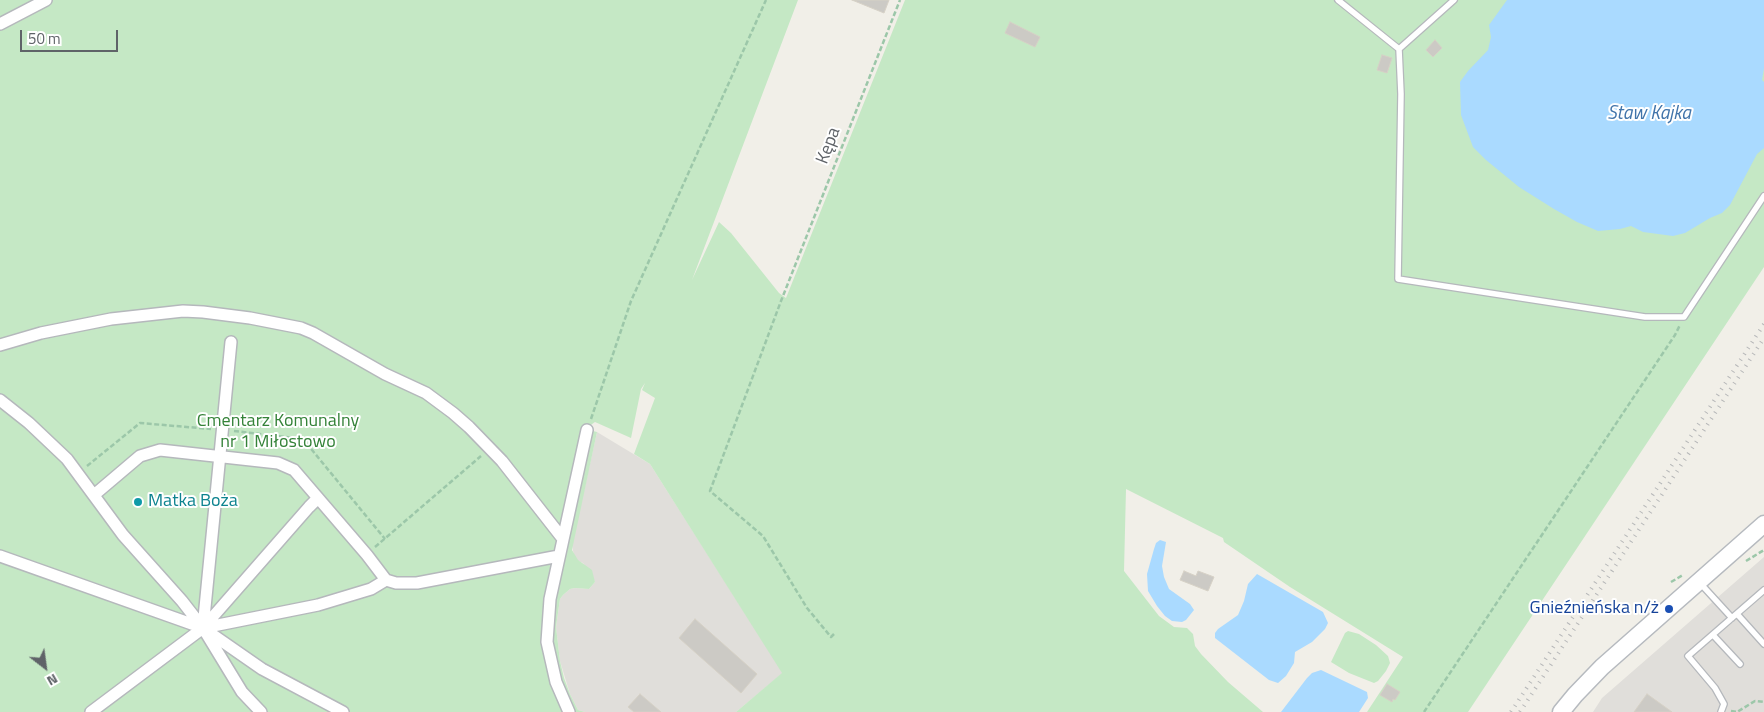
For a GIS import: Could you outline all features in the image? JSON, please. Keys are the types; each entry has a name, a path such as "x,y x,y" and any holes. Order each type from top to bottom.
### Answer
{"street":[{"path":"0,24 46,0"},
{"path":"0,345 41,333 111,318 183,311 250,318 301,328 384,374 426,393 453,413 490,448 563,539"},
{"path":"202,628 231,342"},
{"path":"0,400 29,423 67,459 123,535 182,601 202,628 242,692 261,712"},
{"path":"569,712 556,682 547,642 550,599 588,430"},
{"path":"94,495 140,456 160,450 278,463 294,470 386,580 396,583 417,582 559,556"},
{"path":"91,712 202,628 318,498"},
{"path":"1561,712 1575,694 1602,667 1764,524"},
{"path":"0,556 202,628 262,669 343,712"},
{"path":"202,628 318,605 370,589 386,580"}],"lane":[{"path":"1338,0 1399,49 1401,94 1398,279 1645,317 1684,317 1764,196"},
{"path":"1399,49 1454,0"},
{"path":"1699,582 1764,644"},
{"path":"1722,712 1724,704 1714,688 1688,656 1763,593"},
{"path":"1713,635 1740,664"}],"path":[{"path":"588,430 631,301 766,0"},
{"name":"Kępa","path":"834,634 831,637 807,608 763,536 710,491 781,301 900,0"},
{"path":"1424,712 1670,343 1684,317"},
{"path":"367,555 490,448"},
{"path":"1732,711 1737,712 1755,700 1764,702"}],"shaded area":[{"path":"597,432 650,464 783,673 736,712 585,712 578,710 570,694 560,661 556,627 560,599 563,595 570,589 589,589 595,582 583,563 574,556 572,545"},
{"path":"1764,557 1764,712 1593,712 1602,698"}],"green space":[{"name":"Cmentarz Komunalny nr 1 Miłostowo","path":"0,0 798,0 692,280 719,222 731,233 779,293 786,298 905,0 1764,0 1764,267 1468,712 1367,712 1403,657 1290,587 1224,542 1223,538 1126,489 1124,571 1159,616 1174,627 1187,628 1193,634 1195,646 1201,654 1228,682 1263,712 736,712 782,673 650,464 634,454 655,398 642,390 645,383 641,389 631,438 595,422 585,429 597,432 572,550 578,560 592,570 595,582 589,589 570,589 563,595 560,599 556,627 564,678 578,710 585,712 0,712"},
{"path":"1348,631 1359,634 1376,645 1388,656 1390,663 1378,681 1374,683 1349,673 1331,662 1345,633"}],"water":[{"name":"Staw Kajka","path":"1507,0 1764,0 1764,68 1762,80 1764,82 1764,148 1757,154 1730,205 1722,213 1685,233 1673,236 1643,232 1631,226 1598,231 1577,222 1519,187 1486,160 1473,147 1461,115 1460,82 1488,50 1491,37 1489,25"},
{"path":"1160,540 1166,542 1162,566 1169,589 1190,604 1194,610 1182,622 1172,621 1165,616 1148,591 1147,574 1156,543"},
{"path":"1257,574 1323,612 1328,623 1325,629 1312,642 1295,652 1294,663 1286,676 1278,683 1269,680 1215,638 1215,633 1218,629 1238,615 1248,584"},
{"path":"1321,670 1367,692 1368,698 1359,712 1281,712 1307,678 1312,673"}],"building":[{"path":"852,0 889,0 884,13"},
{"path":"1010,22 1040,37 1035,47 1005,33"},
{"path":"1435,40 1442,48 1433,57 1426,50"},
{"path":"1382,55 1392,58 1387,73 1377,70"},
{"path":"1184,571 1196,576 1198,571 1214,577 1208,591 1180,580"},
{"path":"695,619 757,674 741,693 679,638"},
{"path":"1387,684 1400,692 1392,702 1380,695"},
{"path":"640,694 661,712 634,712 628,707"},
{"path":"1647,694 1672,712 1634,712"}],"railway":[{"path":"1511,712 1764,324"},
{"path":"1520,712 1764,338"}],"place":[{"name":"Matka Boża","path":"138,502"},
{"name":"Gnieźnieńska n/ż","path":"1669,609"}]}
